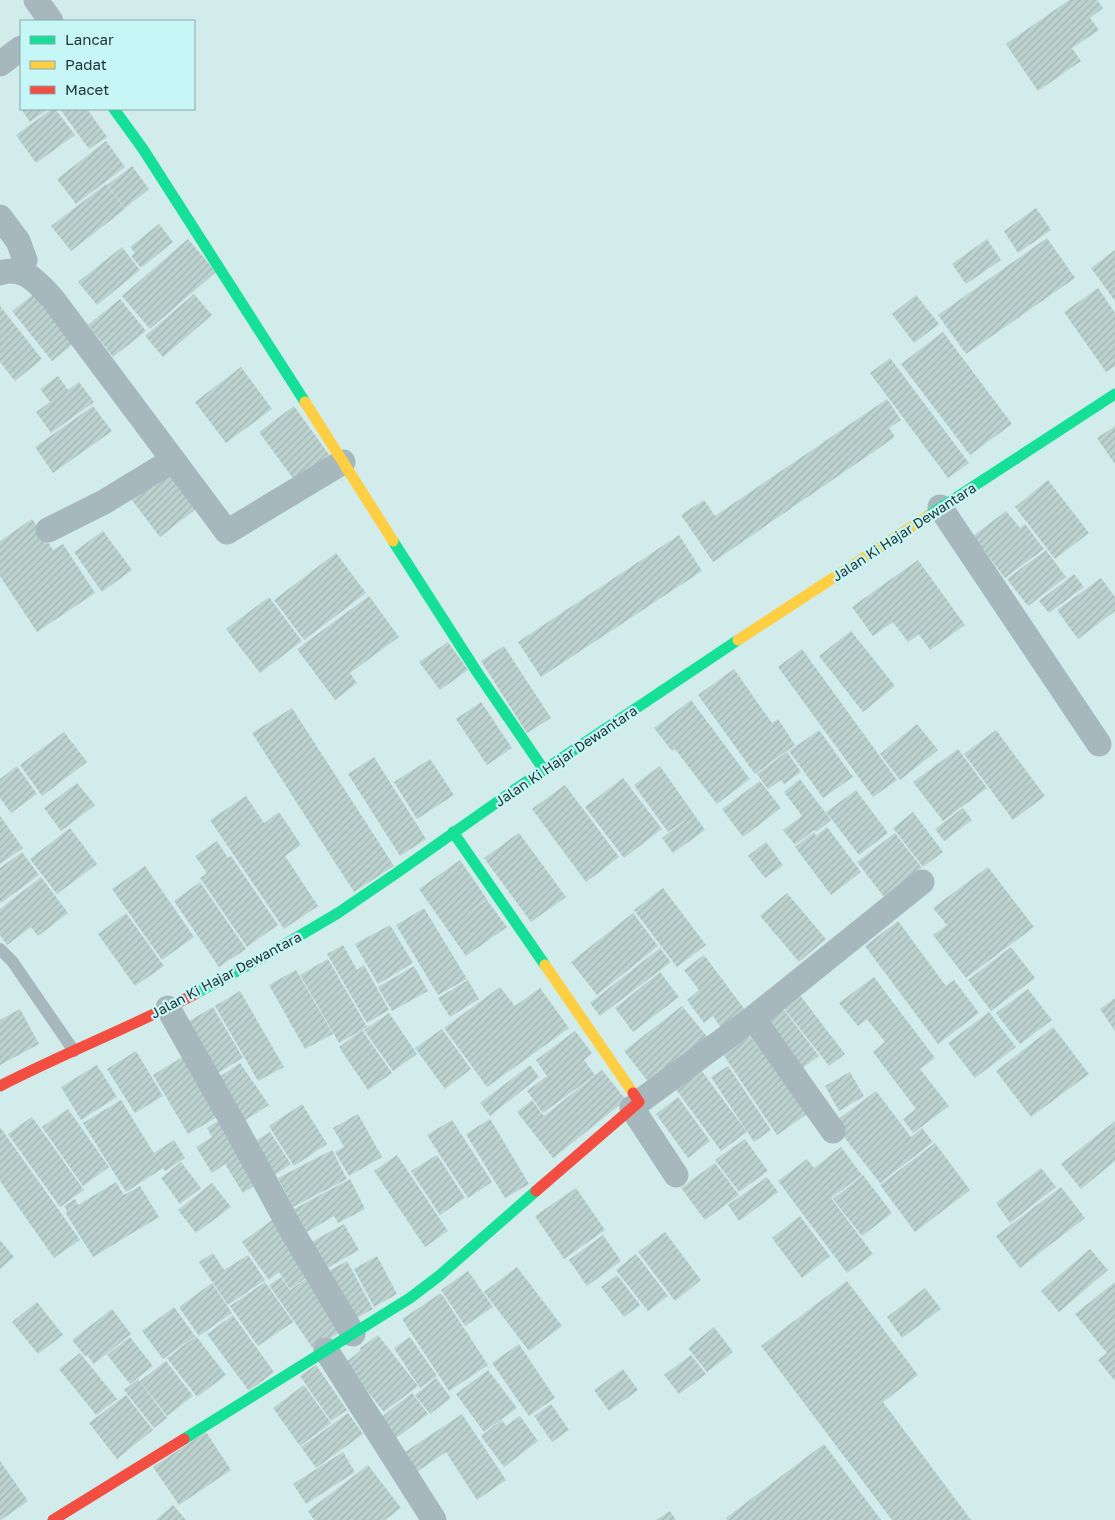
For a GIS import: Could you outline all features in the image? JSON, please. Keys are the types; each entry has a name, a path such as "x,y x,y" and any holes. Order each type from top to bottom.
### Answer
{"street":[{"path":"36,0 51,20"},
{"path":"0,64 20,49"},
{"path":"115,110 143,149 472,664 544,770"},
{"path":"0,216 18,241 25,260 10,272"},
{"path":"10,272 34,279 52,298 227,532 343,462"},
{"name":"Jalan Ki Hajar Dewantara","path":"0,1086 168,1008 307,932 358,900 544,770 940,507 1115,394"},
{"path":"48,530 104,502 173,460"},
{"path":"940,507 1099,744"},
{"path":"453,832 635,1105 676,1175"},
{"path":"53,1520 410,1298 439,1276 635,1105 752,1018 922,882"},
{"path":"168,1008 293,1233 353,1334"},
{"path":"752,1018 834,1132"},
{"path":"326,1350 434,1520"}],"lane":[{"path":"0,949 12,961 74,1051"}],"building":[{"path":"1069,0 1097,0 1103,8 1090,18 1099,30 1072,48 1081,61 1038,91 1006,44"},
{"path":"22,110 47,110 30,122"},
{"path":"51,110 56,110 75,135 36,163 16,135"},
{"path":"61,110 88,110 107,137 89,149"},
{"path":"106,141 125,167 76,204 57,179"},
{"path":"132,166 149,189 125,208 107,185"},
{"path":"106,184 125,209 71,251 51,226"},
{"path":"1036,208 1051,230 1018,253 1004,231"},
{"path":"159,224 173,242 141,268 131,256 135,253 130,247"},
{"path":"1047,238 1075,278 966,354 938,315"},
{"path":"188,239 216,272 150,329 122,296"},
{"path":"987,239 1001,260 966,284 952,264"},
{"path":"122,247 140,270 97,305 78,282"},
{"path":"1115,250 1115,301 1091,268"},
{"path":"1098,288 1115,313 1115,366 1106,372 1064,312"},
{"path":"34,294 73,344 52,361 12,311"},
{"path":"194,294 212,315 163,357 145,336"},
{"path":"916,295 939,324 914,343 892,314"},
{"path":"120,299 146,331 113,357 88,325"},
{"path":"0,306 42,359 15,381 0,362"},
{"path":"943,332 1012,424 970,455 901,364"},
{"path":"890,358 969,463 948,478 870,373"},
{"path":"241,367 272,409 226,443 195,402"},
{"path":"58,376 68,390 79,382 94,402 51,433 36,412 50,402 40,389"},
{"path":"887,399 901,420 889,428 895,437 713,562 681,515 704,500 715,516"},
{"path":"93,406 112,431 53,473 35,447"},
{"path":"294,406 330,456 295,481 259,432"},
{"path":"1115,426 1115,464 1097,438"},
{"path":"167,471 196,509 160,537 131,499"},
{"path":"1048,480 1089,533 1055,559 1015,507"},
{"path":"1006,511 1020,528 1025,524 1044,549 1005,578 973,536"},
{"path":"32,519 53,550 63,544 95,593 37,632 0,576 0,541"},
{"path":"103,531 132,570 102,592 74,552"},
{"path":"679,535 702,571 541,677 518,642"},
{"path":"1046,550 1066,577 1028,606 1007,579"},
{"path":"336,553 366,593 304,640 274,600"},
{"path":"918,560 965,625 930,650 919,634 908,642 893,622 873,636 852,607"},
{"path":"1074,574 1084,587 1049,613 1039,601"},
{"path":"1101,578 1115,597 1115,611 1078,639 1057,610"},
{"path":"369,596 399,637 350,673 357,683 335,700 297,649"},
{"path":"269,597 302,641 260,673 226,629"},
{"path":"851,631 895,686 863,712 819,656"},
{"path":"448,642 468,670 440,690 419,662"},
{"path":"504,646 551,718 527,733 481,661"},
{"path":"802,649 897,780 873,797 778,667"},
{"path":"734,669 772,723 778,719 795,745 755,774 698,695"},
{"path":"691,700 750,779 717,804 675,749 672,751 654,728"},
{"path":"481,702 512,748 487,765 456,719"},
{"path":"292,708 394,866 354,892 252,733"},
{"path":"917,724 938,750 900,780 880,754"},
{"path":"819,730 853,777 823,798 789,751"},
{"path":"996,730 1045,796 1013,820 964,754"},
{"path":"64,732 87,762 42,796 20,765"},
{"path":"958,749 987,788 943,821 913,782"},
{"path":"787,752 801,772 784,784 781,780 768,789 757,774"},
{"path":"374,757 426,839 400,856 348,774"},
{"path":"430,759 454,795 417,819 394,782"},
{"path":"17,766 37,794 11,813 0,798 0,779"},
{"path":"660,766 705,830 673,853 662,838 690,817 668,832 634,785"},
{"path":"623,778 662,829 624,858 585,807"},
{"path":"800,779 831,820 795,845 783,830 802,816 784,792"},
{"path":"760,781 781,808 743,837 722,809"},
{"path":"77,783 95,805 61,831 44,808"},
{"path":"565,785 619,857 586,882 532,809"},
{"path":"856,790 888,833 859,855 826,812"},
{"path":"246,796 264,823 279,812 301,845 285,856 318,906 284,929 210,820"},
{"path":"963,808 972,820 944,841 935,829"},
{"path":"913,812 943,852 923,867 893,828"},
{"path":"0,816 23,848 0,864"},
{"path":"827,827 861,872 831,895 795,847 814,832 816,836"},
{"path":"70,828 97,864 57,894 30,859"},
{"path":"519,833 566,897 531,922 484,858"},
{"path":"895,833 922,868 884,897 857,862"},
{"path":"217,841 228,858 231,856 278,925 247,947 200,878 207,873 195,856"},
{"path":"766,842 783,865 765,878 748,856"},
{"path":"22,852 39,875 1,903 0,868"},
{"path":"460,860 487,899 459,919 487,900 507,927 466,956 419,889"},
{"path":"145,866 194,937 162,960 112,889"},
{"path":"988,867 1034,927 966,978 933,935 947,925 933,908"},
{"path":"41,877 68,913 38,936 31,927 7,945 0,935 0,909"},
{"path":"200,882 246,949 219,967 174,901"},
{"path":"663,888 706,945 677,967 634,910"},
{"path":"787,893 826,939 799,962 760,916"},
{"path":"424,908 467,979 438,995 396,925"},
{"path":"126,913 164,966 135,986 98,934"},
{"path":"633,913 658,946 597,995 571,962"},
{"path":"898,921 946,986 954,980 979,1013 938,1044 865,946"},
{"path":"390,925 413,963 378,984 355,944"},
{"path":"343,945 357,970 364,965 389,1010 367,1023 327,954"},
{"path":"1011,947 1035,978 991,1011 968,980"},
{"path":"660,948 671,962 600,1016 590,1003"},
{"path":"704,955 748,1014 724,1032 713,1016 704,1023 687,1000 699,990 684,970"},
{"path":"328,959 367,1027 339,1043 300,975"},
{"path":"414,966 428,991 392,1011 378,987"},
{"path":"296,970 333,1034 305,1049 269,985"},
{"path":"660,972 679,997 633,1032 615,1008"},
{"path":"874,977 935,1058 920,1069 949,1106 913,1133 903,1119 916,1109 873,1052 885,1042 867,1019 858,1026 839,1003"},
{"path":"468,980 479,999 450,1017 438,998"},
{"path":"500,987 515,1006 540,988 569,1028 487,1087 444,1028"},
{"path":"1028,989 1052,1020 1020,1044 996,1013"},
{"path":"240,991 284,1067 258,1081 215,1006"},
{"path":"799,994 845,1054 829,1066 783,1007"},
{"path":"1115,998 1115,1031 1100,1009"},
{"path":"682,1006 709,1039 650,1084 624,1051"},
{"path":"213,1007 243,1058 211,1077 181,1026"},
{"path":"782,1007 819,1056 800,1070 763,1022"},
{"path":"20,1009 39,1044 0,1065 0,1020"},
{"path":"989,1012 1016,1047 975,1078 948,1043"},
{"path":"389,1013 417,1054 393,1071 364,1030"},
{"path":"1053,1027 1089,1074 1031,1117 996,1071"},
{"path":"442,1029 471,1069 445,1089 415,1048"},
{"path":"362,1030 392,1073 368,1090 339,1047"},
{"path":"575,1031 592,1053 584,1060 595,1075 543,1113 527,1091 547,1076 536,1060"},
{"path":"750,1036 759,1049 762,1047 807,1114 777,1135 723,1054"},
{"path":"136,1051 163,1096 135,1113 107,1069"},
{"path":"189,1053 224,1113 188,1134 153,1075"},
{"path":"240,1063 269,1105 241,1123 213,1081"},
{"path":"97,1065 117,1097 81,1120 61,1087"},
{"path":"530,1065 539,1077 490,1116 480,1103"},
{"path":"698,1066 747,1132 721,1151 672,1084"},
{"path":"728,1066 771,1130 754,1142 711,1077"},
{"path":"602,1070 626,1100 553,1158 517,1112 532,1100 544,1116"},
{"path":"850,1072 864,1096 839,1111 825,1086"},
{"path":"876,1091 911,1137 922,1128 933,1142 880,1183 833,1123"},
{"path":"678,1097 710,1141 688,1158 656,1114"},
{"path":"121,1100 163,1168 126,1192 83,1123"},
{"path":"302,1104 327,1144 294,1166 269,1126"},
{"path":"68,1109 109,1167 83,1186 42,1127"},
{"path":"358,1114 382,1157 349,1176 335,1152 344,1147 333,1128"},
{"path":"32,1117 84,1190 60,1207 8,1134"},
{"path":"224,1117 262,1181 243,1193 225,1164 212,1173 196,1147 212,1137 207,1128"},
{"path":"490,1119 529,1184 505,1198 466,1134"},
{"path":"452,1120 492,1182 468,1198 427,1135"},
{"path":"1115,1121 1115,1161 1081,1189 1061,1164"},
{"path":"0,1127 80,1240 54,1258 0,1181"},
{"path":"270,1132 291,1164 269,1179 248,1145"},
{"path":"745,1139 768,1171 739,1192 715,1160"},
{"path":"174,1140 185,1158 165,1171 154,1153"},
{"path":"935,1143 970,1190 915,1232 880,1185"},
{"path":"841,1147 862,1175 831,1198 873,1254 847,1273 778,1181 807,1159 814,1168"},
{"path":"332,1150 347,1179 293,1207 278,1178"},
{"path":"397,1155 448,1231 425,1247 374,1171"},
{"path":"437,1155 465,1198 440,1215 411,1171"},
{"path":"181,1162 201,1188 180,1204 161,1178"},
{"path":"715,1163 739,1195 705,1220 681,1188"},
{"path":"1041,1168 1056,1187 1010,1223 996,1203"},
{"path":"863,1175 892,1213 862,1236 833,1199"},
{"path":"767,1177 778,1192 739,1221 728,1205"},
{"path":"350,1179 365,1209 338,1223 334,1216 307,1232 294,1209"},
{"path":"116,1182 124,1195 140,1186 159,1217 93,1257 65,1212 67,1211 64,1206 75,1199 78,1205"},
{"path":"212,1183 231,1207 196,1233 178,1210"},
{"path":"1061,1187 1085,1218 1020,1268 996,1236"},
{"path":"576,1188 605,1230 564,1259 535,1216"},
{"path":"800,1216 830,1256 802,1278 772,1238"},
{"path":"275,1218 313,1273 290,1289 279,1272 269,1280 242,1242"},
{"path":"344,1224 359,1250 320,1272 306,1245"},
{"path":"665,1232 701,1280 675,1301 638,1252"},
{"path":"603,1235 621,1261 587,1286 569,1260"},
{"path":"0,1240 14,1257 0,1269"},
{"path":"1090,1249 1108,1270 1059,1312 1041,1291"},
{"path":"213,1253 224,1270 248,1255 265,1280 228,1305 199,1262"},
{"path":"636,1254 668,1296 648,1311 616,1270"},
{"path":"377,1256 397,1294 374,1307 354,1269"},
{"path":"347,1261 373,1309 349,1322 323,1274"},
{"path":"517,1267 562,1326 529,1351 484,1292"},
{"path":"468,1271 493,1307 465,1326 441,1290"},
{"path":"617,1275 640,1305 624,1317 601,1287"},
{"path":"281,1277 290,1290 306,1279 341,1331 314,1350 269,1285"},
{"path":"847,1281 918,1375 883,1402 971,1520 892,1520 761,1346"},
{"path":"265,1282 293,1322 258,1346 230,1306"},
{"path":"1115,1282 1115,1381 1098,1360 1107,1353 1075,1314"},
{"path":"212,1283 232,1313 199,1336 179,1307"},
{"path":"925,1288 941,1309 902,1338 887,1317"},
{"path":"441,1293 488,1365 449,1391 402,1319"},
{"path":"37,1302 63,1335 38,1354 12,1322"},
{"path":"174,1307 195,1336 163,1359 142,1331"},
{"path":"112,1309 131,1334 94,1364 72,1340"},
{"path":"233,1315 274,1372 249,1391 207,1334"},
{"path":"714,1327 733,1352 707,1372 688,1348"},
{"path":"378,1335 418,1386 384,1412 345,1363 361,1350 360,1348"},
{"path":"196,1336 226,1375 197,1397 167,1358"},
{"path":"130,1337 153,1366 130,1384 107,1355"},
{"path":"410,1337 437,1376 420,1388 394,1348"},
{"path":"519,1344 555,1398 529,1416 492,1363"},
{"path":"80,1353 117,1399 96,1415 59,1369"},
{"path":"691,1355 706,1374 679,1394 664,1375"},
{"path":"166,1361 193,1396 167,1416 140,1381"},
{"path":"316,1365 347,1410 331,1421 300,1376"},
{"path":"623,1369 638,1390 609,1411 594,1390"},
{"path":"488,1370 517,1408 484,1432 456,1394"},
{"path":"436,1378 451,1398 430,1414 415,1395"},
{"path":"138,1379 167,1418 154,1428 124,1390"},
{"path":"304,1385 331,1423 300,1446 273,1408"},
{"path":"412,1393 428,1414 395,1439 379,1419"},
{"path":"126,1395 153,1430 117,1459 89,1423"},
{"path":"551,1404 569,1430 552,1442 534,1416"},
{"path":"348,1413 363,1434 316,1468 301,1447"},
{"path":"462,1414 506,1480 477,1500 446,1452 415,1473 402,1454"},
{"path":"520,1416 538,1441 504,1467 481,1436 502,1420 506,1426"},
{"path":"206,1432 231,1470 179,1505 153,1467"},
{"path":"824,1444 881,1520 727,1520 726,1518"},
{"path":"343,1452 355,1472 306,1504 293,1484"},
{"path":"0,1461 28,1501 1,1520 0,1520"},
{"path":"368,1465 401,1508 385,1520 314,1520 308,1511"},
{"path":"173,1505 186,1520 156,1520"},
{"path":"670,1511 676,1520 656,1520"}],"traffic: fast":[{"path":"115,110 143,149 305,402"},
{"path":"928,516 1115,394"},
{"path":"393,541 477,672 544,770"},
{"path":"195,994 338,913 517,788 738,640"},
{"path":"453,832 545,965"},
{"path":"184,1439 410,1298 439,1276 536,1191"}],"traffic: slow":[{"path":"305,402 393,541"},
{"path":"738,640 928,516"},
{"path":"545,965 633,1093"}],"traffic: jam":[{"path":"0,1086 195,994"},
{"path":"536,1191 639,1102 633,1093"},
{"path":"53,1520 184,1439"}]}
